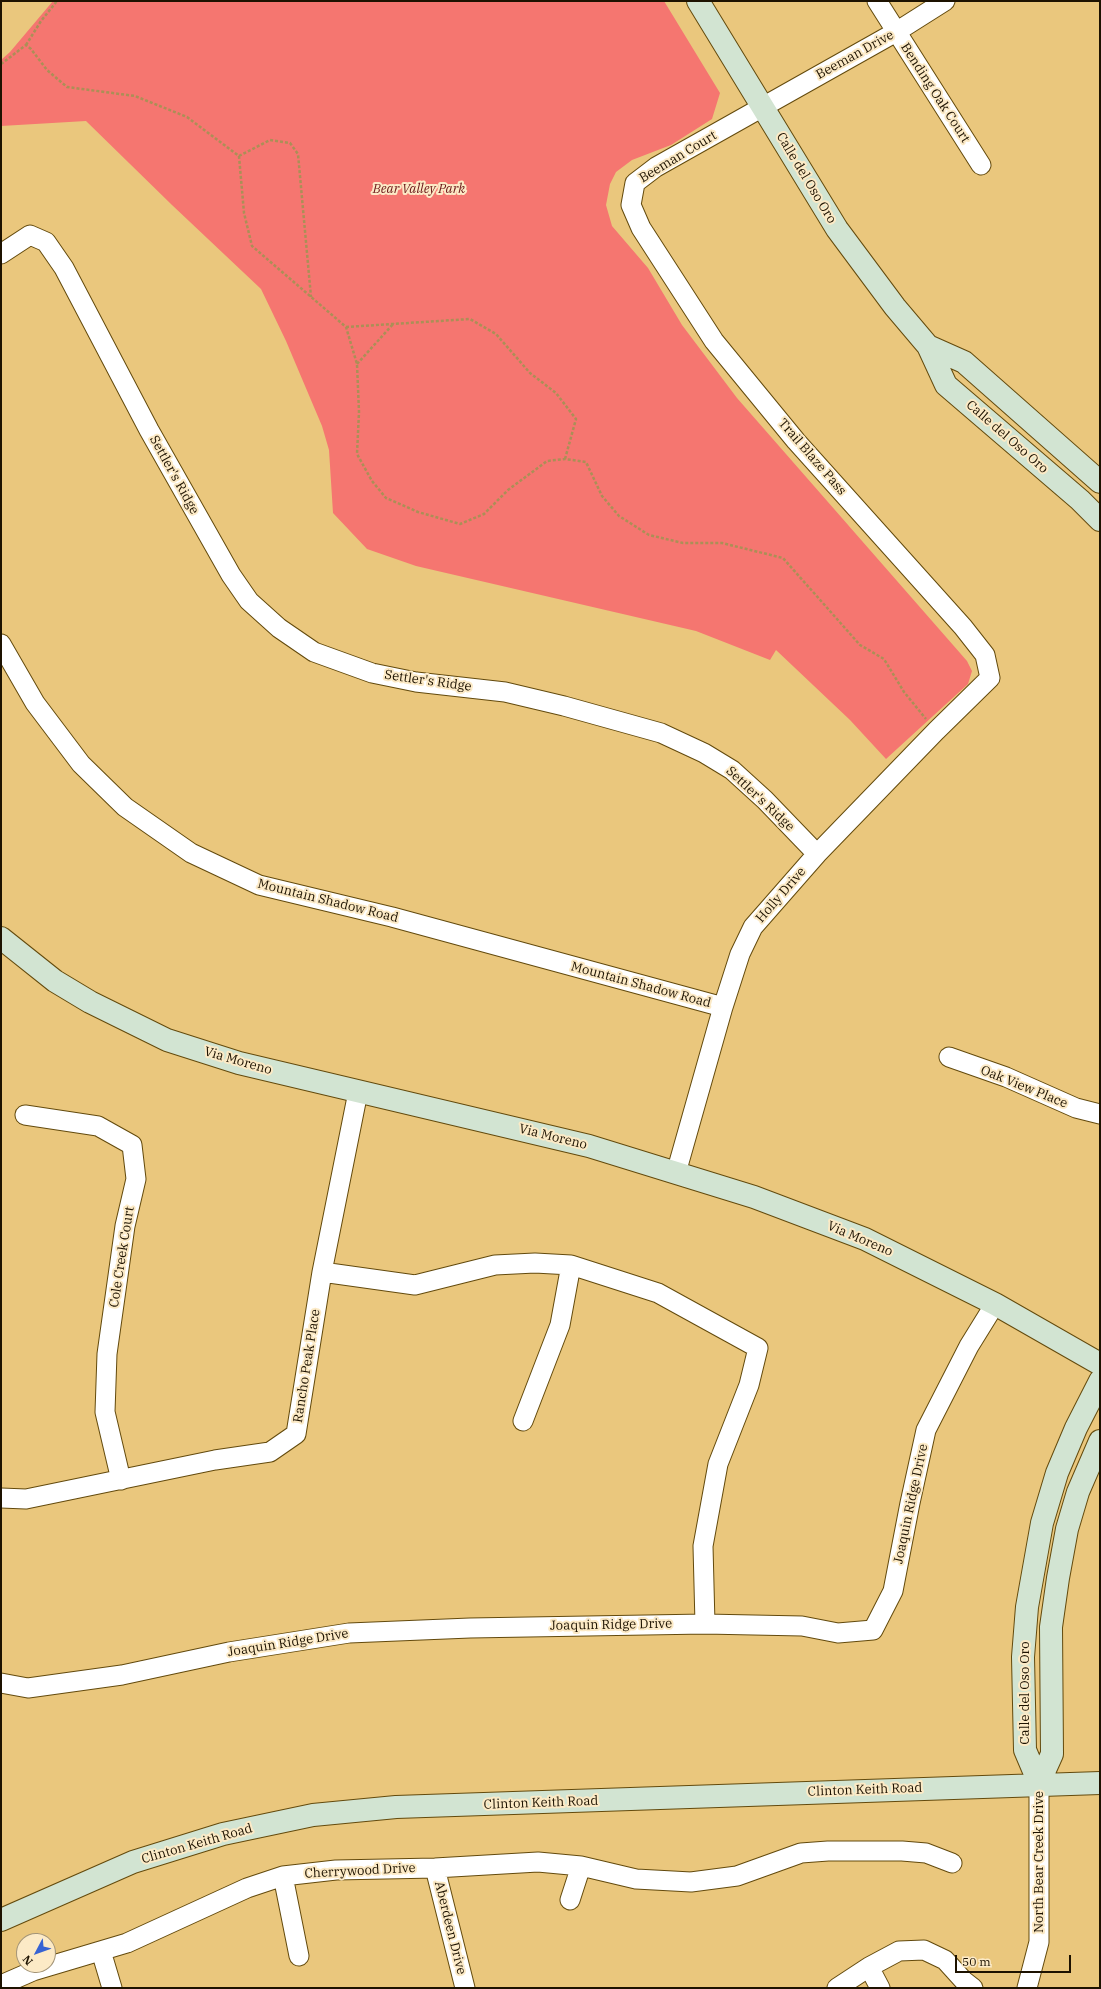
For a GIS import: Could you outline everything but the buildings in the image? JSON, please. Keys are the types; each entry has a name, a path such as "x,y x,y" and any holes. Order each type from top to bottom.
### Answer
{"main road":[{"name":"Calle del Oso Oro","path":"698,1 841,235 895,307 928,346 946,385 1080,500 1100,520"},
{"name":"Calle del Oso Oro","path":"928,346 964,362 1100,482"},
{"name":"Via Moreno","path":"1,938 55,981 90,1002 167,1040 239,1063 538,1133 636,1159 754,1197 865,1239 995,1304 1100,1364"},
{"name":"Calle del Oso Oro","path":"1039,1784 1025,1750 1023,1657 1027,1607 1042,1523 1057,1473 1076,1428 1100,1381"},
{"name":"Calle del Oso Oro","path":"1039,1784 1052,1754 1051,1628 1058,1578 1067,1528 1078,1492 1100,1441"},
{"name":"Clinton Keith Road","path":"1,1920 133,1862 223,1834 313,1815 396,1807 1100,1783"}],"street":[{"name":"Bending Oak Court","path":"877,1 981,165"},
{"name":"Beeman Drive","path":"763,107 896,32 945,1"},
{"name":"Beeman Court","path":"641,228 631,206 635,183 656,167 763,107"},
{"name":"Trail Blaze Pass","path":"641,228 714,340 796,441 963,627 985,655 990,678"},
{"name":"Settler's Ridge","path":"1,254 30,235 46,242 64,268 150,430 231,575 249,601 279,628 314,652 372,673 416,682 505,692 564,706 661,733 704,753 732,770 765,800 817,854"},
{"name":"Mountain Shadow Road","path":"1,644 35,703 81,764 125,807 191,853 259,885 392,917 723,1006"},
{"name":"Holly Drive","path":"676,1173 723,1006 740,954 753,927 817,854 936,731 990,678"},
{"name":"Oak View Place","path":"949,1058 1006,1077 1076,1108 1100,1114"},
{"name":"Rancho Peak Place","path":"1,1498 26,1499 216,1460 270,1452 296,1434 322,1272 358,1092"},
{"name":"Cole Creek Court","path":"25,1115 98,1126 132,1145 136,1179 125,1226 107,1354 105,1412 121,1480"},
{"path":"322,1272 415,1285 495,1265 535,1263 571,1265 658,1293 758,1348 749,1385 718,1464 703,1546 705,1624"},
{"path":"523,1421 560,1325 571,1265"},
{"name":"Joaquin Ridge Drive","path":"1,1683 28,1688 114,1676 229,1652 349,1633 470,1628 705,1624 802,1626 838,1633 873,1630 893,1591 926,1430 969,1346 995,1304"},
{"name":"North Bear Creek Drive","path":"1027,1988 1039,1942 1039,1784"},
{"name":"Cherrywood Drive","path":"1,1985 33,1971 127,1943 247,1888 283,1876 336,1870 435,1868 538,1862 580,1866 636,1879 691,1882 737,1876 801,1853 828,1851 902,1851 926,1853 952,1863"},
{"path":"570,1900 580,1866"},
{"name":"Aberdeen Drive","path":"435,1868 465,1988"},
{"path":"283,1876 299,1956"},
{"path":"837,1988 868,1967 899,1951 924,1950 945,1960 964,1981 973,1988"},
{"path":"101,1951 112,1988"},
{"path":"868,1967 880,1988"}],"path":[{"path":"1,64 26,45 40,21 57,1"},
{"path":"26,45 31,49 47,70 67,87 135,96 187,118 239,156 244,213 252,246 346,327 357,364 359,412 357,454 372,481 386,498 418,512 460,524 484,514 508,490 547,461 565,459 586,462 602,496 619,516 649,535 683,543 722,543 784,558 860,645 884,659 904,692 936,731"},
{"path":"239,156 270,140 290,143 298,154 311,297"},
{"path":"346,327 470,318 496,334 530,373 556,393 576,419 565,459"},
{"path":"357,364 394,323"}],"green space":[{"name":"Bear Valley Park","path":"53,1 664,1 720,93 712,119 671,145 632,160 616,172 610,184 606,205 612,226 648,268 682,325 737,398 967,661 972,671 968,684 886,759 850,720 776,650 770,660 696,631 416,566 367,549 333,513 329,450 322,426 286,341 261,289 86,121 1,126 1,60 10,52"}]}
